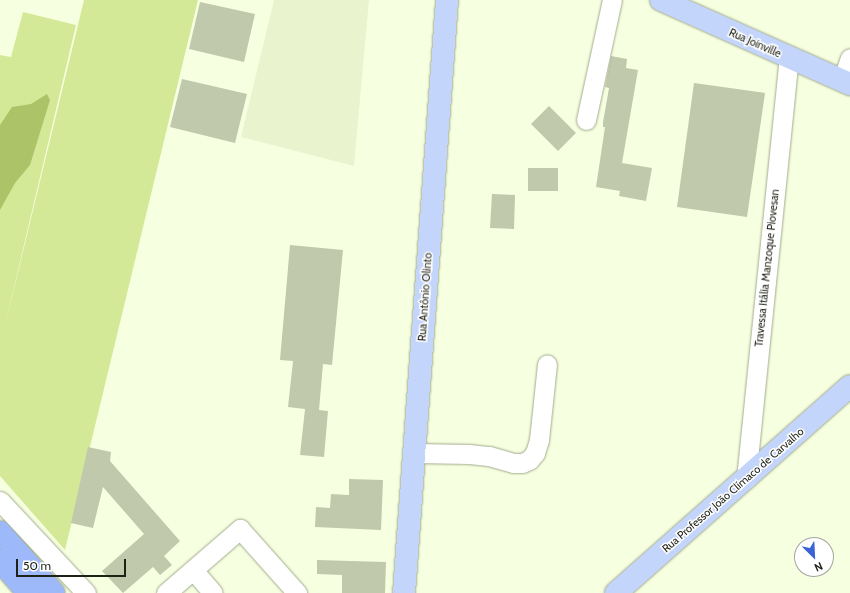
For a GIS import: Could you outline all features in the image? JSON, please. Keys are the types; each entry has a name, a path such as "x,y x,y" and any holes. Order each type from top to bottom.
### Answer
{"highway":[{"path":"0,532 54,593"},
{"path":"0,561 28,593"}],"main road":[{"name":"Rua Antônio Olinto","path":"404,593 447,0"},
{"name":"Rua Joinville","path":"661,0 846,83"},
{"name":"Rua Professor João Clímaco de Carvalho","path":"616,593 850,386"}],"street":[{"path":"586,120 612,0"},
{"name":"Travessa Itália Manzoque Piovesan","path":"746,478 789,58"},
{"path":"846,83 850,58"},
{"path":"414,453 470,454 489,456 513,463 522,463 529,460 535,454 538,440 547,364"},
{"path":"0,502 86,593"},
{"path":"166,593 240,529 297,593"},
{"path":"193,570 213,593"}],"shaded area":[{"path":"274,0 369,0 354,166 241,137"}],"green space":[{"path":"84,0 198,0 65,550 0,476 0,55 11,57 23,12 76,25 2,338"},
{"path":"47,94 50,100 30,165 15,183 0,210 0,125 12,107 31,104"}],"building":[{"path":"200,2 255,14 244,62 189,49"},
{"path":"611,56 627,59 626,68 638,70 622,163 652,168 646,201 619,196 620,191 596,187 605,127 603,127 603,122 609,88 605,87"},
{"path":"182,79 247,94 235,143 170,127"},
{"path":"694,83 765,93 747,217 677,207"},
{"path":"549,106 576,133 558,151 531,124"},
{"path":"528,168 558,168 558,191 528,191"},
{"path":"492,194 515,195 514,229 490,228"},
{"path":"290,245 343,250 332,365 323,364 319,410 328,411 324,457 300,455 305,409 288,407 293,361 280,360"},
{"path":"88,447 111,452 110,461 180,541 164,556 172,565 160,575 153,567 123,593 102,571 144,534 103,487 93,528 71,523"},
{"path":"349,479 383,480 381,530 315,527 316,507 330,508 331,494 349,495"},
{"path":"317,560 386,562 385,593 342,593 342,575 317,574"}]}
